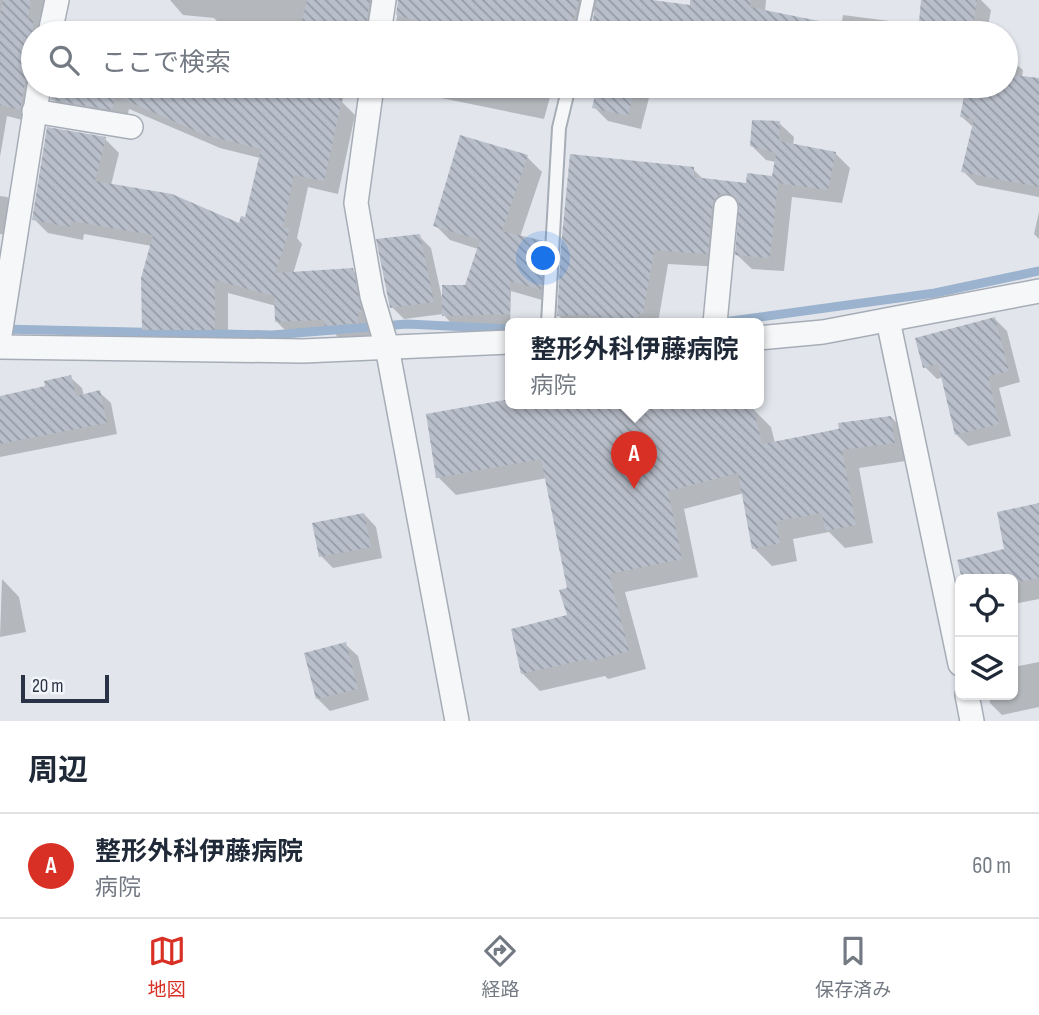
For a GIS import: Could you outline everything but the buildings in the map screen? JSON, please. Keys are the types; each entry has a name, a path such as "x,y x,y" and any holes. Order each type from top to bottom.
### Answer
{"street":[{"path":"53,21 57,0"},
{"path":"381,21 384,0"},
{"path":"0,335 37,98"},
{"path":"370,98 356,203 372,296 387,347 457,721"},
{"path":"34,111 131,127"},
{"path":"715,318 726,207"},
{"path":"764,337 823,332 1039,290"},
{"path":"888,320 955,640"},
{"path":"0,347 303,351 505,342"},
{"path":"968,700 972,721"}],"lane":[{"path":"584,21 588,0"},
{"path":"548,318 559,128 566,98"}],"waterway":[{"path":"752,318 935,293 1039,271"},
{"path":"1,329 272,335 407,324 505,329"}],"place":[{"name":"整形外科伊藤病院","path":"634,489"}]}
